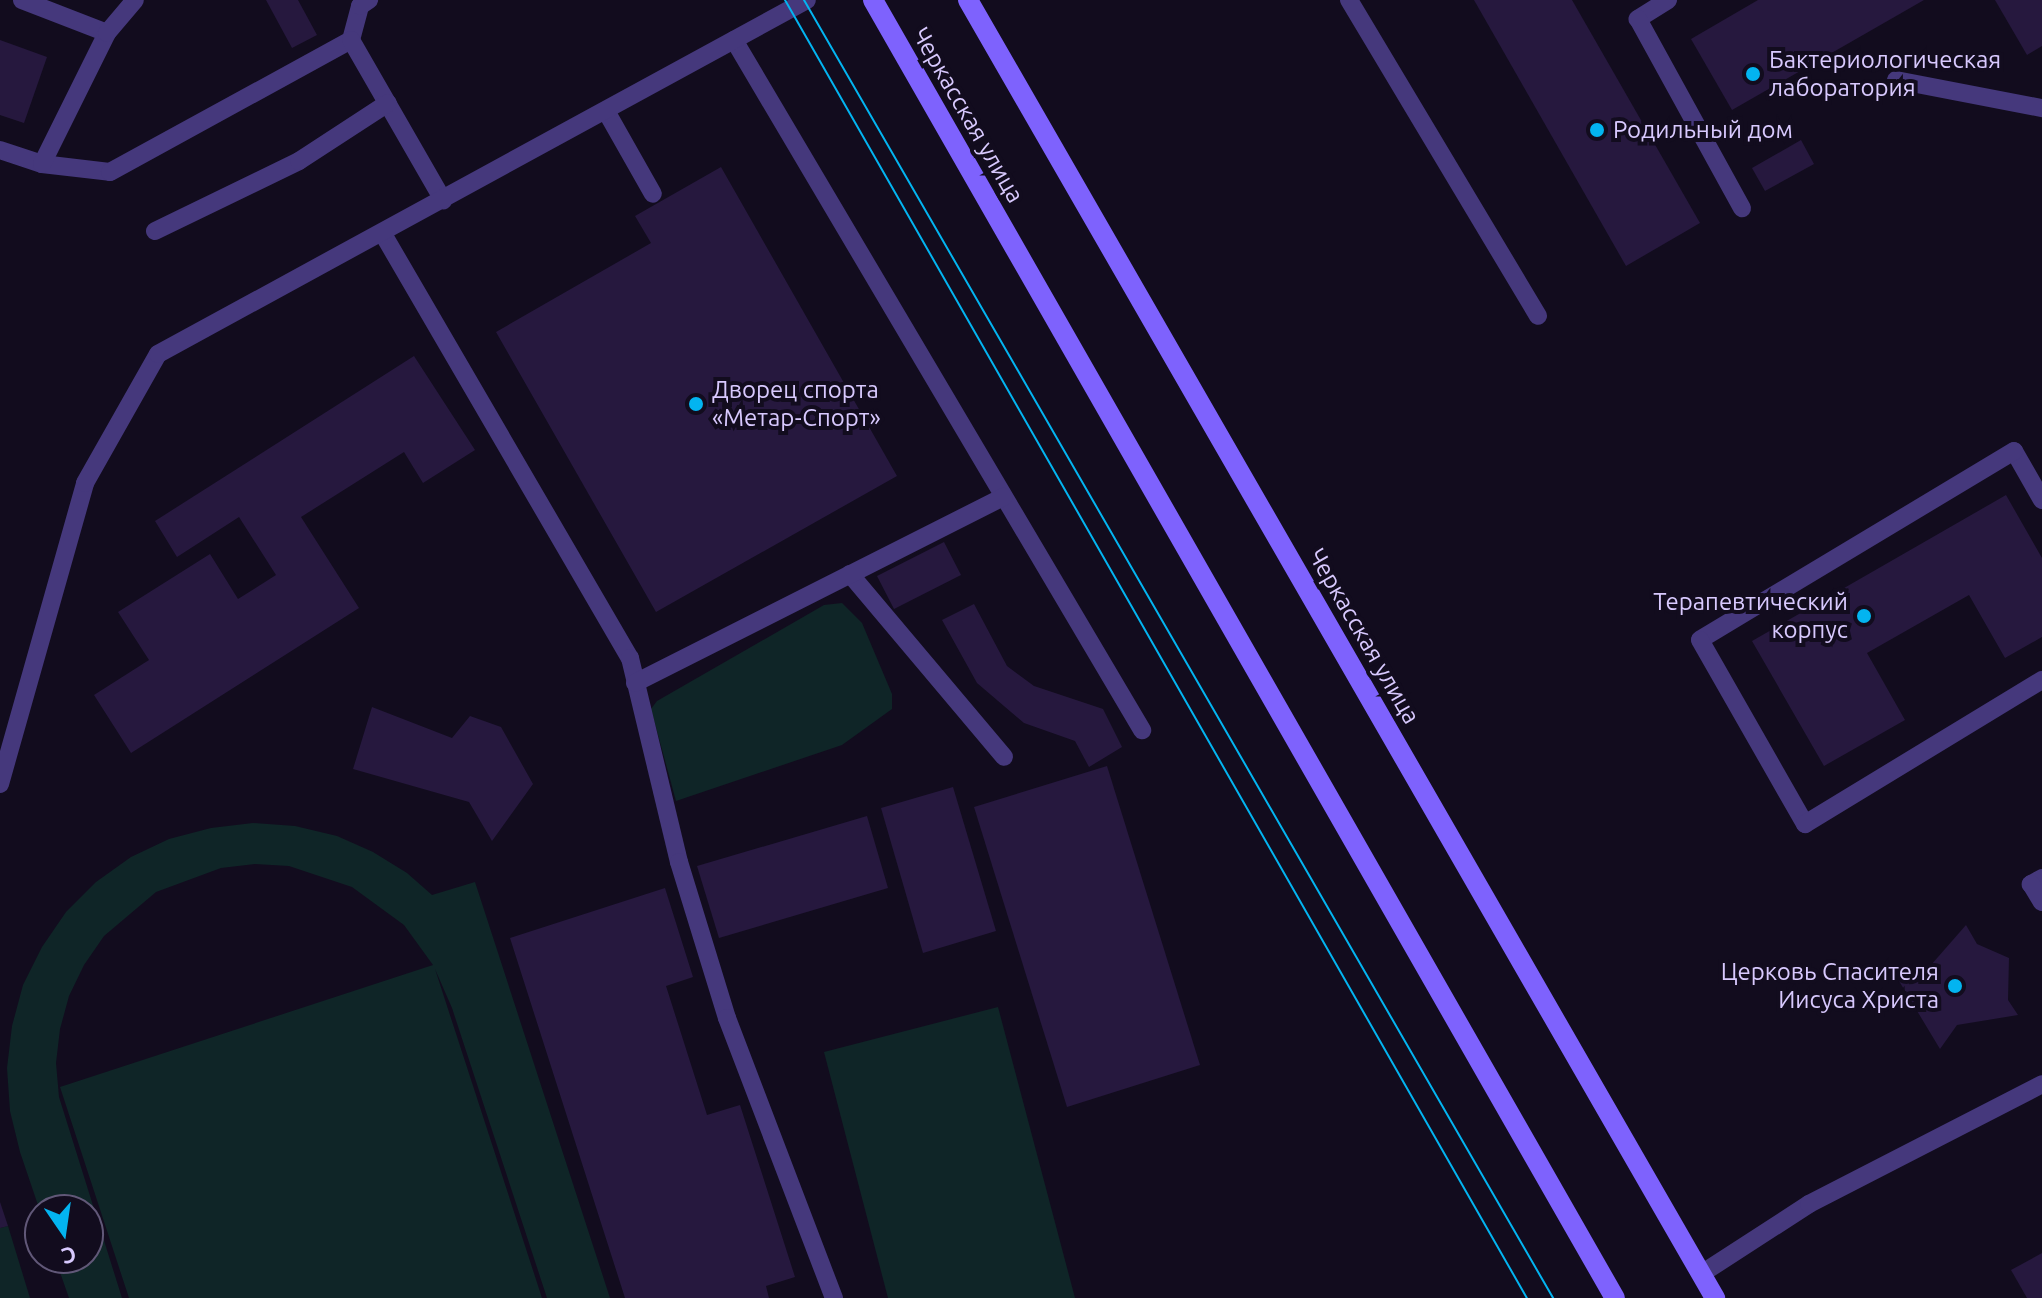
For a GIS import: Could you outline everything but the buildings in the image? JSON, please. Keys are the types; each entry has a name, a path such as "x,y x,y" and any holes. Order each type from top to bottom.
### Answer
{"main road":[{"name":"Черкасская улица","path":"873,0 1615,1298"},
{"name":"Черкасская улица","path":"968,0 1715,1298"}],"lane":[{"path":"22,0 107,33"},
{"path":"42,164 107,33 135,0"},
{"path":"0,784 85,483 158,354 807,0"},
{"path":"1349,0 1538,316"},
{"path":"1668,0 1638,9 1742,208"},
{"path":"0,150 42,164 110,172 351,40 362,2"},
{"path":"351,40 443,200"},
{"path":"734,40 1142,730"},
{"path":"1896,80 2042,108"},
{"path":"155,231 299,161 388,103"},
{"path":"606,111 653,194"},
{"path":"383,234 630,658 679,862 727,1018 834,1298"},
{"path":"2042,500 2014,451 1700,640 1805,824 2042,680"},
{"path":"635,683 1004,497"},
{"path":"850,574 1004,757"},
{"path":"2042,878 2031,884 2042,902"},
{"path":"1701,1274 1809,1204 2042,1084"}],"green space":[{"path":"842,603 862,623 892,694 892,709 842,745 676,801 651,709 657,701 824,605"},
{"path":"253,823 295,826 337,836 373,852 407,873 432,895 475,882 610,1298 547,1298 452,1008 435,969 542,1298 129,1298 104,1222 104,1194 95,1194 60,1087 433,965 404,925 352,887 289,866 255,864 221,868 156,892 104,936 84,965 69,996 60,1029 56,1063 59,1097 89,1194 34,1194 10,1111 7,1068 12,1026 23,985 42,947 66,912 96,882 131,857 169,839 211,828"},
{"path":"998,1007 1075,1298 888,1298 824,1052"},
{"path":"8,1226 30,1298 0,1298 0,1228"},
{"path":"104,1241 122,1298 69,1298 61,1274 104,1274"}],"tram line":[{"path":"785,0 1527,1298"},
{"path":"804,0 1553,1298"}],"place":[{"name":"Бактериологическая лаборатория","path":"1753,74"},
{"name":"Родильный дом","path":"1597,130"},
{"name":"Дворец спорта «Метар-Спорт»","path":"696,404"},
{"name":"Терапевтический корпус","path":"1864,616"},
{"name":"Церковь Спасителя Иисуса Христа","path":"1955,986"}]}
